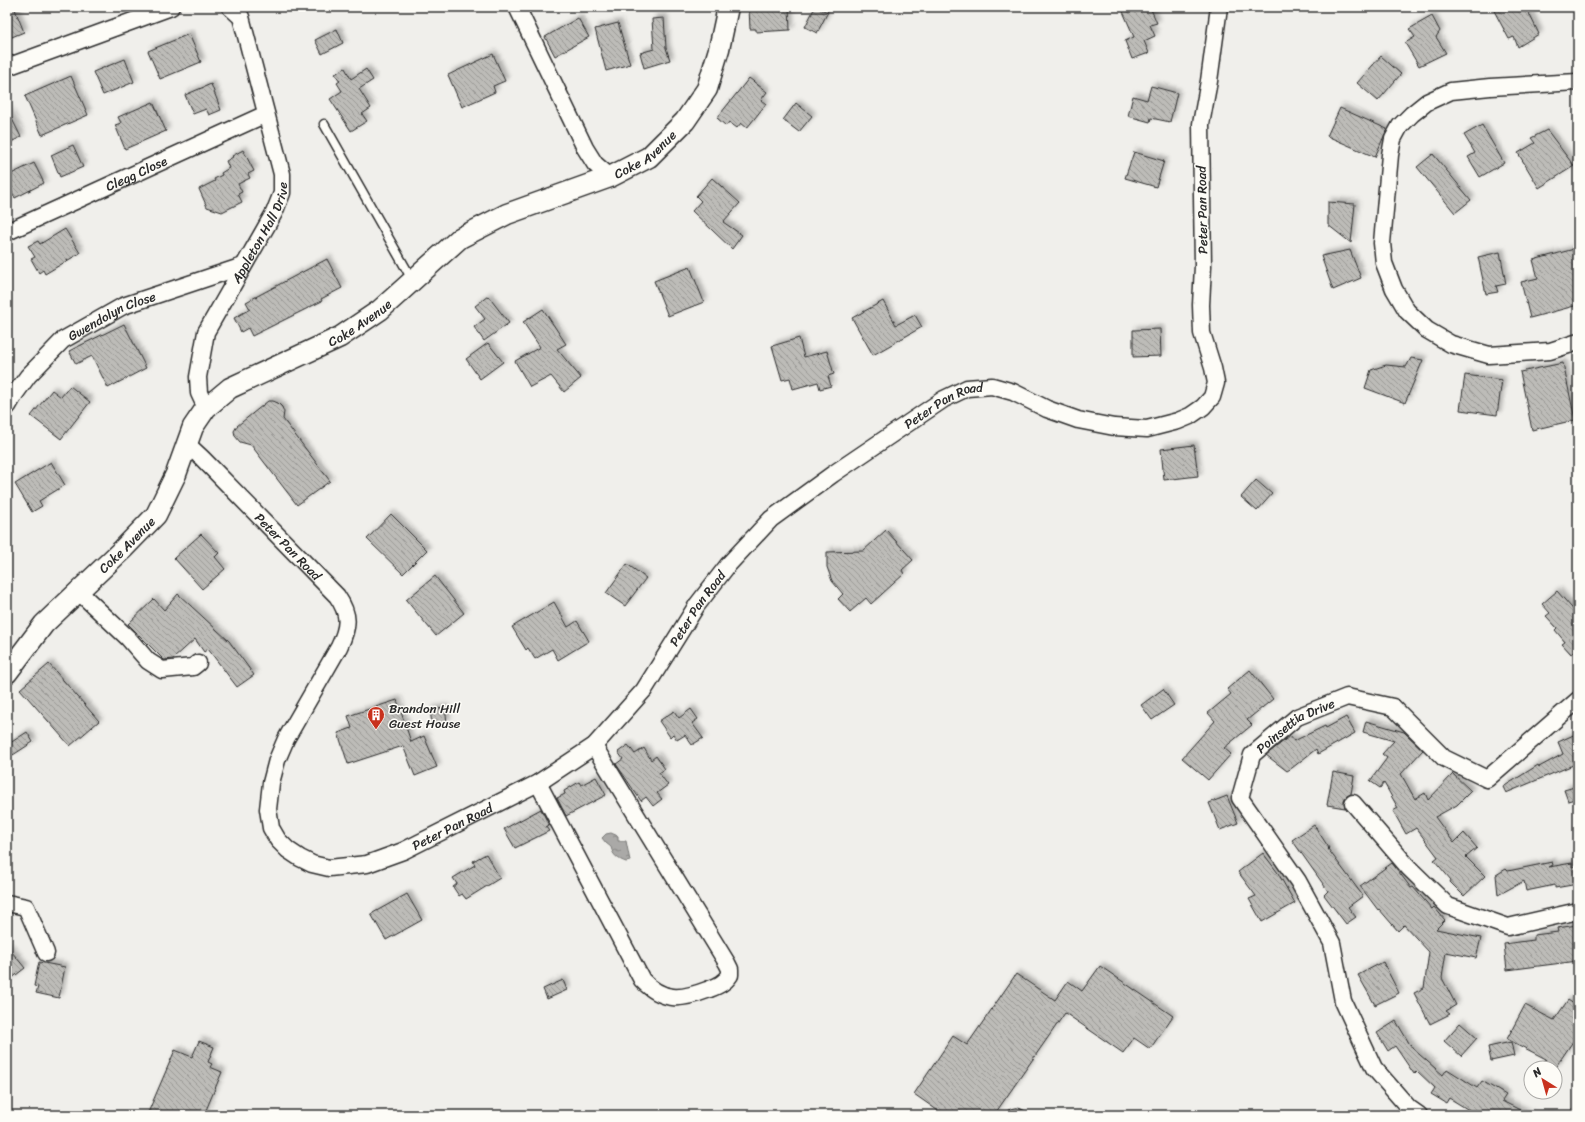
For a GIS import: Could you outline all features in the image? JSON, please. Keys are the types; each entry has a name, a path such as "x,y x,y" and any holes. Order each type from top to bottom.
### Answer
{"street":[{"path":"7,66 171,7"},
{"name":"Appleton Hall Drive","path":"206,408 199,393 198,377 206,332 274,213 282,193 282,174 241,17 230,7"},
{"path":"517,7 585,148 595,164 610,176"},
{"name":"Coke Avenue","path":"7,673 44,624 123,549 156,515 176,474 193,427 206,408 230,388 340,337 380,310 413,282 460,238 507,214 610,176 649,157 685,121 707,90 719,49 728,7"},
{"name":"Peter Pan Road","path":"187,444 337,596 344,606 347,619 346,632 339,647 286,739 277,760 271,783 268,809 271,828 278,840 288,850 306,861 329,868 367,864 403,851 538,783 594,746 644,690 697,605 728,564 771,519 833,474 944,399 967,388 992,386 1013,392 1047,409 1078,420 1114,427 1147,429 1178,421 1190,416 1203,407 1212,397 1216,383 1202,333 1203,266 1201,124 1209,81 1219,7"},
{"path":"1578,82 1490,87 1451,92 1427,102 1412,114 1400,126 1393,139 1390,155 1382,243 1384,262 1394,289 1407,311 1427,330 1451,344 1490,355 1550,352 1578,342"},
{"name":"Clegg Close","path":"7,232 266,114"},
{"name":"Gwendolyn Close","path":"10,397 63,340 123,306 243,266"},
{"path":"78,591 128,638 148,661 162,670 193,667 198,663"},
{"name":"Poinsettia Drive","path":"1419,1115 1408,1108 1374,1068 1343,1001 1332,943 1298,881 1240,798 1252,755 1297,717 1347,697 1393,706 1444,758 1487,779 1578,700"},
{"path":"538,783 642,980 656,991 674,998 690,997 721,985 730,975 730,969 727,963 594,746"},
{"path":"1353,803 1409,868 1448,906 1508,927 1578,911"},
{"path":"7,903 26,907 46,954"}],"lane":[{"path":"324,124 413,282"},
{"path":"1010,1115 1018,1112 1022,1115"}],"water":[{"path":"611,833 618,836 618,841 626,841 630,861 626,862 616,857 611,847 602,838 606,834"}],"building":[{"path":"7,7 14,7 24,32 7,39"},
{"path":"789,7 790,30 756,32 756,29 750,29 749,8"},
{"path":"815,7 828,12 817,33 805,27"},
{"path":"1121,7 1150,7 1157,23 1150,25 1155,36 1144,41 1149,53 1132,59 1125,41 1134,37"},
{"path":"1492,7 1526,7 1539,34 1518,47 1514,37 1509,39"},
{"path":"1432,16 1440,31 1436,37 1446,53 1419,66 1405,43 1415,37 1409,29"},
{"path":"578,18 589,37 555,56 545,37"},
{"path":"664,18 666,48 670,60 644,68 640,53 654,49 652,19"},
{"path":"618,23 630,64 606,71 595,29"},
{"path":"337,29 343,43 322,54 315,40"},
{"path":"189,34 201,62 160,79 148,51"},
{"path":"493,54 505,81 493,86 495,92 462,107 448,75"},
{"path":"1381,56 1401,74 1378,101 1357,83"},
{"path":"125,59 134,82 103,95 93,72"},
{"path":"345,68 351,79 366,69 373,80 359,89 371,108 362,114 367,121 351,131 330,99 342,91 337,83 340,81 335,74"},
{"path":"71,76 88,115 42,135 25,96"},
{"path":"749,78 767,92 761,100 766,104 747,128 741,123 737,128 729,122 726,126 717,118"},
{"path":"211,84 221,110 209,115 206,109 193,114 185,95"},
{"path":"1151,86 1177,93 1170,122 1151,118 1150,122 1128,116 1133,96 1147,100"},
{"path":"153,102 166,131 125,149 115,125 121,123 118,117"},
{"path":"796,103 812,116 799,132 783,120"},
{"path":"1340,108 1387,129 1375,157 1327,136"},
{"path":"7,109 21,137 7,144"},
{"path":"1482,125 1504,163 1480,177 1468,157 1475,153 1464,135"},
{"path":"1547,130 1574,166 1539,188 1518,153 1535,143 1531,138"},
{"path":"73,145 83,167 60,177 51,155"},
{"path":"243,150 254,171 248,174 250,178 238,184 242,192 238,194 242,202 222,212 207,207 199,189 215,181 214,179 222,175 221,173 229,168 226,161"},
{"path":"1134,152 1164,161 1156,187 1125,178"},
{"path":"1433,154 1471,200 1455,213 1417,167"},
{"path":"34,163 44,183 15,198 7,182 7,176"},
{"path":"712,178 740,203 723,222 742,235 732,249 692,211 701,201 696,196"},
{"path":"1328,202 1355,204 1351,243 1328,225"},
{"path":"65,229 80,253 45,274 43,270 39,273 31,259 35,257 28,246 38,241 40,244"},
{"path":"1578,248 1578,305 1530,318 1521,282 1538,278 1533,260"},
{"path":"1350,250 1361,278 1333,290 1321,256"},
{"path":"1500,252 1506,284 1496,286 1498,292 1486,294 1478,257"},
{"path":"327,259 342,288 321,299 322,301 252,336 248,328 241,332 234,318 250,309 246,302"},
{"path":"690,267 704,302 668,316 654,281"},
{"path":"488,296 509,323 484,341 474,327 485,319 475,306"},
{"path":"883,301 896,325 915,315 922,327 873,355 852,318"},
{"path":"543,309 566,344 557,349 581,378 564,392 551,376 530,387 515,361 540,347 523,322"},
{"path":"124,324 146,368 108,388 92,356 76,364 69,351"},
{"path":"1160,329 1161,356 1133,357 1133,330"},
{"path":"799,338 804,357 827,351 834,374 828,376 831,386 820,389 818,382 793,389 790,378 782,380 772,346"},
{"path":"488,343 503,362 480,379 466,359"},
{"path":"1411,358 1423,360 1405,403 1365,388 1371,370 1386,365 1406,367"},
{"path":"1563,363 1575,420 1532,430 1520,372"},
{"path":"1465,375 1502,380 1497,415 1460,410"},
{"path":"70,386 90,402 61,439 31,416 52,390 61,397"},
{"path":"268,401 278,403 282,407 284,412 283,419 330,481 297,505 251,445 240,442 235,436 234,431 237,426"},
{"path":"1194,445 1198,476 1164,480 1161,449"},
{"path":"51,462 65,485 39,501 42,506 32,512 15,484"},
{"path":"1256,480 1272,494 1257,511 1241,497"},
{"path":"391,514 427,550 403,574 367,539"},
{"path":"886,530 913,560 902,570 904,574 871,604 866,598 850,612 838,599 843,594 832,581 827,567 827,552 863,551"},
{"path":"201,534 219,553 215,557 225,569 202,589 174,558"},
{"path":"627,564 646,578 625,606 606,593"},
{"path":"435,576 464,613 436,636 406,600"},
{"path":"1557,591 1578,615 1578,657 1574,652 1571,654 1562,644 1565,642 1555,630 1557,628 1546,616 1550,613 1542,604"},
{"path":"178,594 229,641 254,675 237,687 208,649 204,652 195,639 173,659 164,660 128,624 154,599 164,610"},
{"path":"554,602 568,627 577,621 589,641 558,660 552,649 535,659 528,648 526,650 512,627"},
{"path":"49,664 99,721 70,746 20,689"},
{"path":"1250,670 1273,699 1247,720 1252,725 1224,748 1231,754 1208,780 1182,758 1215,721 1208,713 1231,694 1227,689"},
{"path":"1163,689 1174,705 1152,720 1141,705"},
{"name":"Brandon Hill Guest House","path":"397,700 411,742 424,736 437,767 415,776 403,746 348,764 338,733 352,728 348,716"},
{"path":"445,708 447,722 432,724 430,710"},
{"path":"691,709 698,719 692,723 703,738 692,745 685,735 677,740 673,734 670,737 659,721 674,711 679,718"},
{"path":"1346,717 1355,733 1318,754 1316,749 1287,771 1266,755 1290,736 1294,741 1325,726 1326,728"},
{"path":"1366,721 1404,732 1423,750 1401,774 1415,799 1425,793 1428,800 1453,774 1471,791 1457,805 1435,817 1454,843 1464,833 1477,848 1466,857 1485,876 1464,896 1450,882 1451,880 1434,860 1438,857 1416,828 1406,834 1393,811 1398,808 1384,783 1380,788 1370,781 1387,758 1382,754 1394,741 1363,732"},
{"path":"27,732 33,742 13,755 7,745"},
{"path":"1578,733 1578,763 1506,793 1503,787 1538,765 1539,767 1563,754 1558,742"},
{"path":"628,745 635,754 644,748 651,760 656,756 665,769 659,773 668,785 657,793 662,799 653,806 646,797 641,801 616,764 623,759 618,752"},
{"path":"1333,772 1354,776 1351,794 1344,800 1345,808 1327,805"},
{"path":"596,777 606,795 566,816 557,798 565,794 564,791 579,782 581,785"},
{"path":"1578,786 1578,798 1568,801 1564,790"},
{"path":"1227,796 1238,823 1220,830 1209,803"},
{"path":"541,809 549,825 546,827 549,831 515,848 504,829"},
{"path":"1314,825 1329,848 1328,849 1363,896 1348,907 1356,917 1346,924 1324,895 1328,891 1292,840"},
{"path":"1263,853 1278,873 1295,903 1262,922 1249,899 1256,896 1238,872"},
{"path":"486,854 500,878 466,899 462,894 459,896 453,887 457,884 453,878 475,865 473,861"},
{"path":"1552,862 1553,865 1549,867 1572,863 1572,867 1578,865 1578,884 1555,888 1555,885 1526,891 1524,881 1498,895 1496,875 1506,869 1508,871"},
{"path":"1392,863 1411,888 1413,887 1432,909 1434,907 1445,920 1436,929 1481,938 1476,958 1446,952 1442,978 1456,1005 1446,1011 1450,1014 1430,1024 1414,993 1424,988 1429,952 1404,925 1398,931 1379,909 1378,910 1360,886"},
{"path":"407,894 422,920 386,940 371,914"},
{"path":"1577,925 1578,961 1507,970 1504,944 1534,940 1534,935 1558,932 1557,928"},
{"path":"7,946 25,968 7,982"},
{"path":"39,962 65,967 59,998 36,993 38,987 34,986"},
{"path":"1383,962 1399,993 1375,1005 1358,975"},
{"path":"1100,966 1173,1016 1150,1049 1134,1038 1123,1053 1065,1013 994,1115 944,1115 914,1094 953,1036 967,1045 1016,974 1055,1000 1068,981 1082,991"},
{"path":"563,980 567,990 547,999 543,989"},
{"path":"1568,1000 1578,1007 1578,1034 1560,1060 1545,1060 1546,1059 1507,1039 1525,1005 1554,1020"},
{"path":"1396,1021 1412,1048 1443,1075 1447,1069 1477,1088 1482,1081 1506,1095 1502,1101 1530,1115 1477,1115 1449,1098 1446,1103 1431,1094 1435,1088 1417,1071 1414,1074 1395,1046 1388,1051 1377,1033"},
{"path":"1460,1023 1477,1038 1461,1056 1444,1041"},
{"path":"199,1041 214,1047 208,1062 212,1064 210,1067 222,1072 204,1115 147,1115 175,1050 192,1057"},
{"path":"1511,1042 1514,1056 1491,1061 1488,1047"}],"place":[{"name":"Brandon Hill Guest House","path":"376,730"}]}
